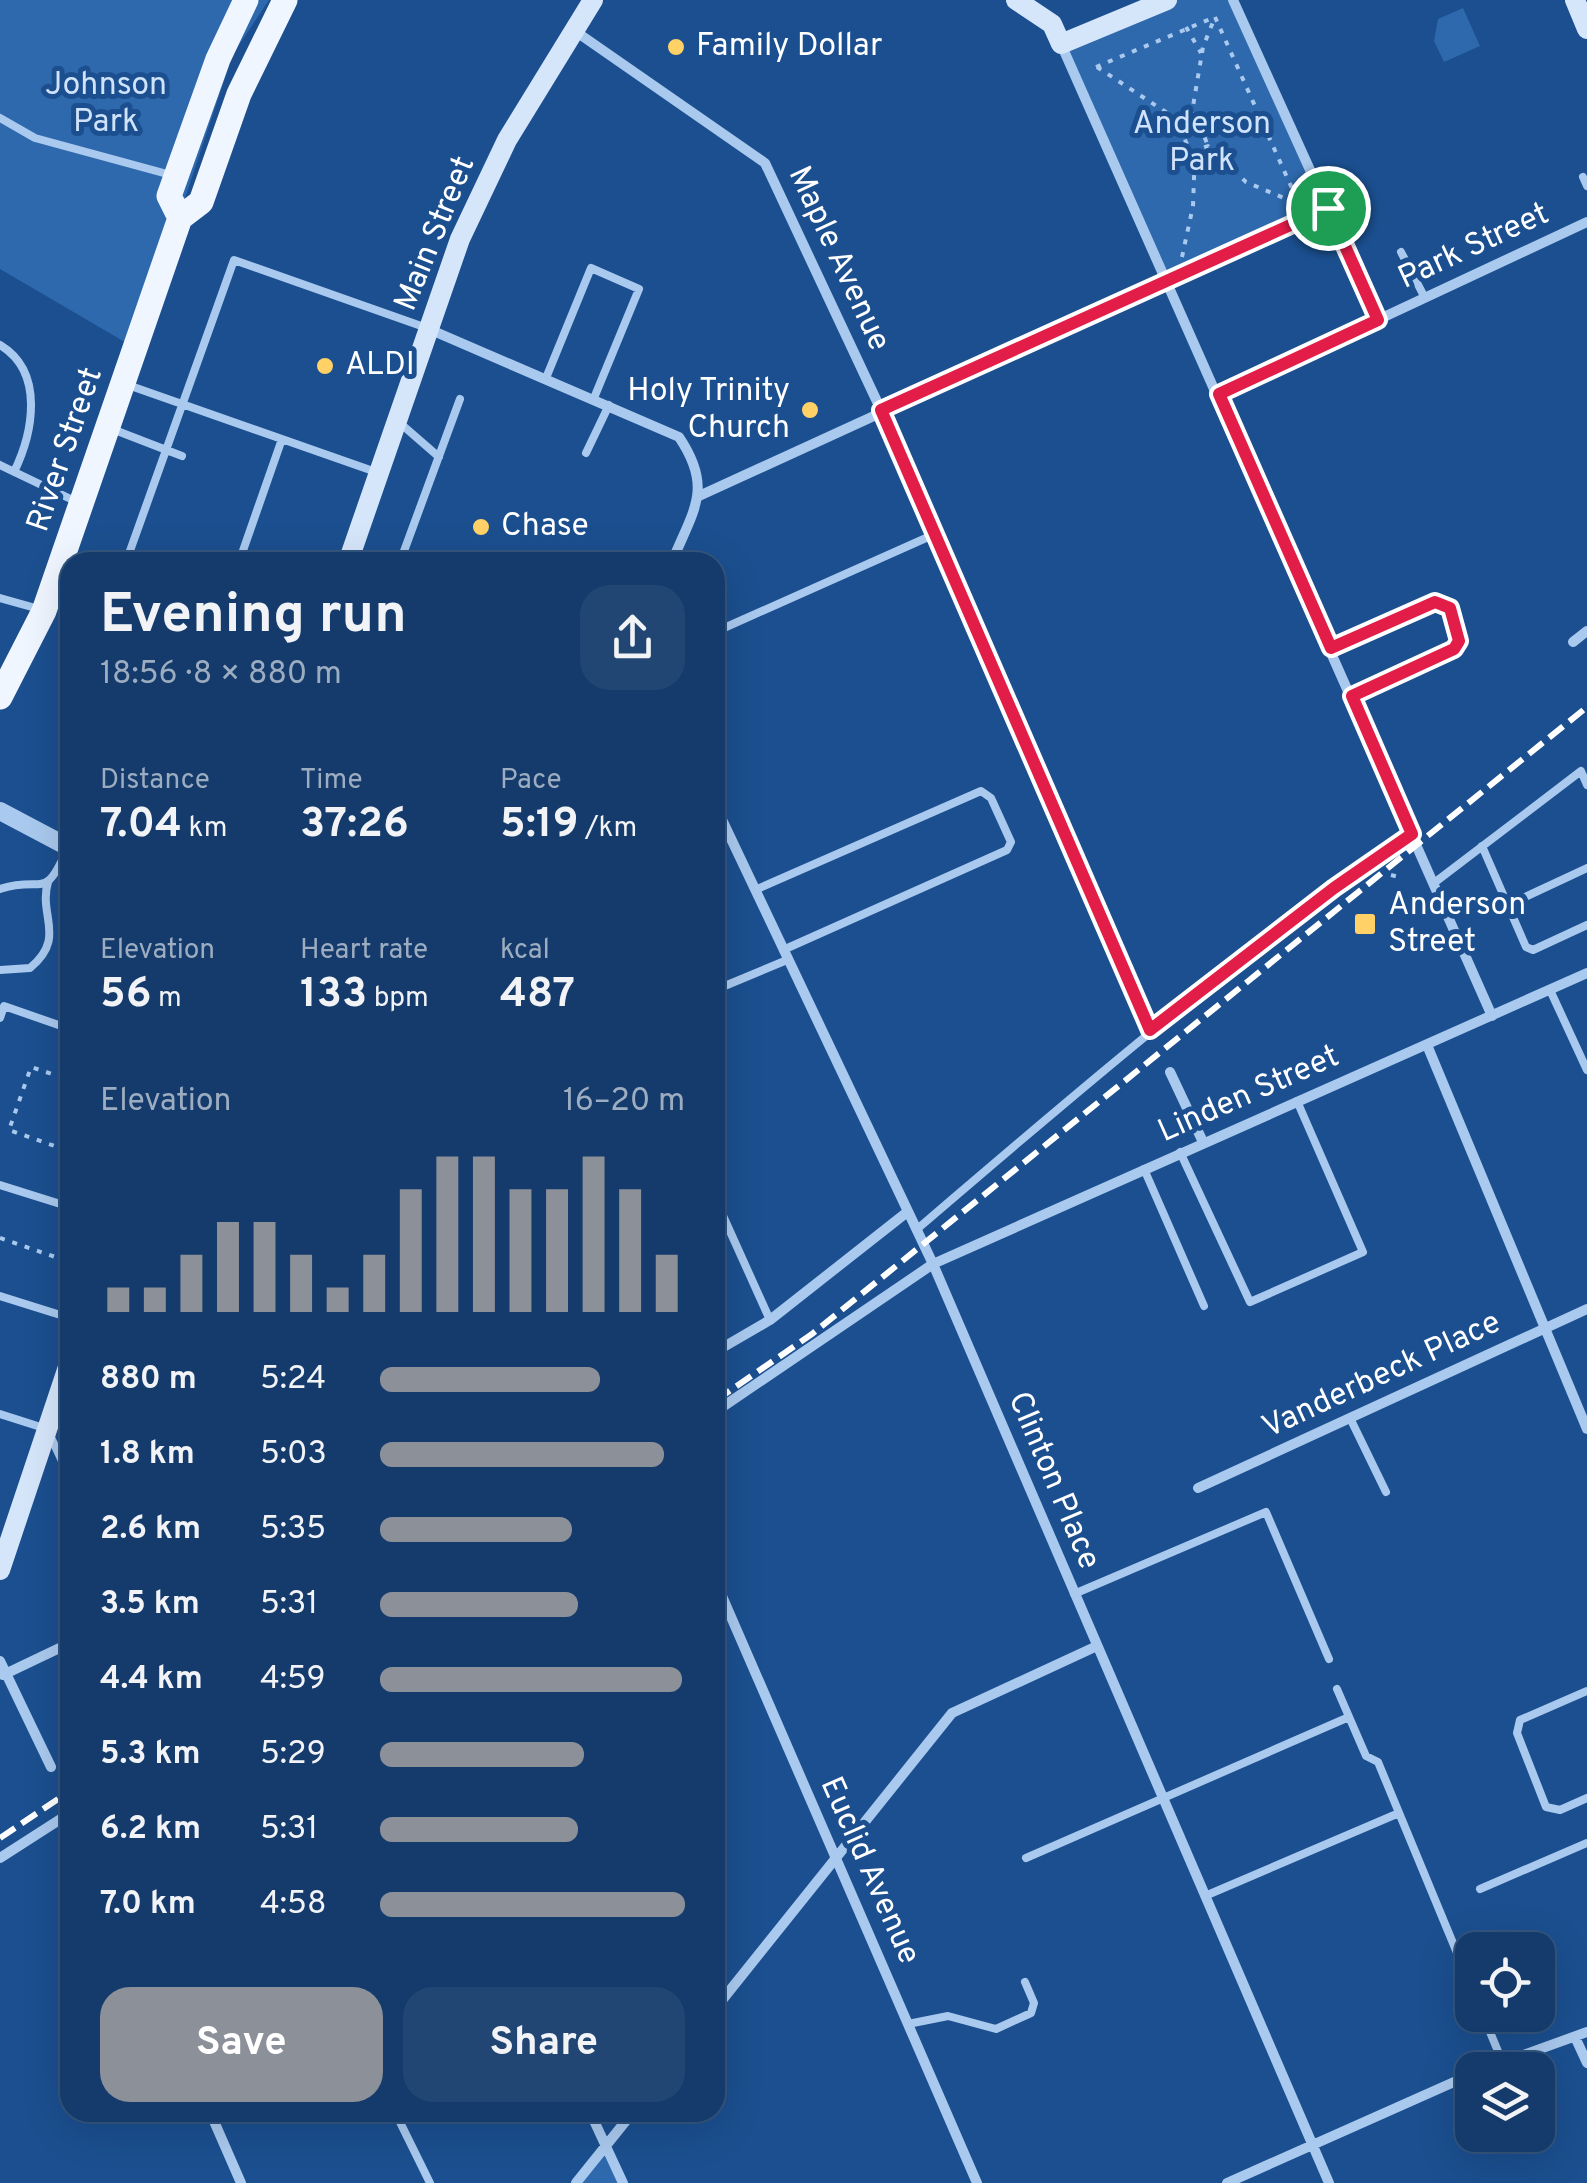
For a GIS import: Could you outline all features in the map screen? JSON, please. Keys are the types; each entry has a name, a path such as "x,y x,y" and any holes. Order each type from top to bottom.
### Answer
{"main road":[{"name":"River Street","path":"180,218 169,196 218,58 246,0"},
{"name":"River Street","path":"68,552 81,504 180,218 201,202 239,94 285,0"},
{"name":"Main Street","path":"352,552 482,189 594,0"},
{"path":"1016,0 1052,24 1062,44 1167,0"},
{"path":"1574,0 1587,29"},
{"name":"River Street","path":"0,697 60,575"},
{"path":"1,1564 60,1392"}],"street":[{"path":"1233,0 1378,320"},
{"name":"Maple Avenue","path":"574,31 764,164 881,410 1150,1030"},
{"path":"1062,44 1492,1016"},
{"path":"699,496 1328,208"},
{"name":"Park Street","path":"1219,394 1587,222"},
{"path":"430,330 679,436 697,464 699,496 676,552"},
{"path":"1573,642 1587,632"},
{"path":"0,811 60,842"},
{"name":"Clinton Place","path":"725,836 755,890 932,1264 1329,2183"},
{"name":"Linden Street","path":"725,1405 932,1264 1587,973"},
{"path":"1427,1044 1587,1428"},
{"path":"1170,1072 1203,1142"},
{"path":"725,1346 770,1320 906,1213"},
{"name":"Vanderbeck Place","path":"1198,1488 1587,1309"},
{"name":"Euclid Avenue","path":"725,1603 978,2183"},
{"path":"725,1997 952,1714 1097,1646"},
{"path":"3,1675 60,1648"},
{"path":"0,1661 3,1675 51,1767"},
{"path":"0,1858 60,1819"},
{"path":"1528,2052 1581,2034 1587,2063"},
{"path":"1227,2183 1455,2082"},
{"path":"214,2122 241,2183"},
{"path":"595,2122 622,2183"},
{"path":"576,2183 624,2122"}],"lane":[{"path":"0,118 36,138 176,176"},
{"path":"1401,252 1425,298"},
{"path":"129,552 234,260 430,330"},
{"path":"546,378 591,268 639,289 594,398"},
{"path":"3,346 20,363 31,402 25,446 14,472"},
{"path":"123,384 380,474"},
{"path":"404,552 460,400"},
{"path":"586,453 609,404"},
{"path":"399,422 438,457"},
{"path":"108,427 182,456"},
{"path":"242,552 282,439"},
{"path":"0,465 81,504"},
{"path":"725,628 935,534"},
{"path":"0,598 44,610"},
{"path":"1331,648 1435,602 1450,608 1455,618 1459,641 1454,649 1352,696"},
{"path":"1434,883 1584,768 1587,785"},
{"path":"725,985 1007,850 1011,842 990,798 981,791 755,890"},
{"path":"915,1231 1150,1030 1334,888 1412,834"},
{"path":"1482,846 1526,946 1533,950 1587,924"},
{"path":"0,890 48,882 60,867"},
{"path":"1508,905 1587,868"},
{"path":"0,970 26,970 47,947 52,929 46,897 48,882"},
{"path":"1550,990 1587,1070"},
{"path":"0,1018 4,1006 60,1026"},
{"path":"1180,1152 1250,1302 1363,1252 1297,1101"},
{"path":"1144,1168 1204,1306"},
{"path":"0,1185 60,1204"},
{"path":"725,1220 770,1320"},
{"path":"0,1296 60,1315"},
{"path":"0,1414 47,1430 60,1457"},
{"path":"1350,1418 1386,1492"},
{"path":"1074,1594 1266,1512 1329,1659"},
{"path":"1336,1689 1366,1756 1378,1762 1455,1948"},
{"path":"1587,1691 1520,1720 1516,1733 1546,1807 1560,1810 1587,1798"},
{"path":"1026,1858 1349,1717"},
{"path":"1204,1896 1399,1813"},
{"path":"1480,1889 1587,1843"},
{"path":"908,2024 948,2016 996,2029 1030,2014 1034,2003 1026,1982"},
{"path":"400,2122 430,2183"}],"path":[{"path":"1182,122 1096,67 1215,18"},
{"path":"1191,118 1202,54 1215,18"},
{"path":"1215,18 1300,204"},
{"path":"1186,27 1202,54"},
{"path":"1185,256 1182,257 1193,206 1195,152 1178,124 1182,122 1198,118 1208,146 1246,182 1300,204"},
{"path":"1195,152 1208,146"},
{"path":"1283,212 1300,204"},
{"path":"1392,875 1399,877"},
{"path":"60,1077 31,1067 9,1130 60,1148"},
{"path":"0,1238 60,1259"}],"green space":[{"name":"Johnson Park","path":"0,0 269,0 233,54 135,348 0,269"},
{"name":"Anderson Park","path":"1166,0 1233,0 1328,208 1168,281 1061,44"},
{"path":"1463,8 1480,46 1444,62 1434,41 1438,19"},
{"path":"605,2147 624,2183 576,2183"}],"railway":[{"path":"725,1394 812,1334 1587,707"},
{"path":"0,1838 60,1798"}],"place":[{"name":"Family Dollar","path":"676,47"},
{"name":"ALDI","path":"325,366"},
{"name":"Holy Trinity Church","path":"810,410"},
{"name":"Chase","path":"481,527"},
{"name":"Anderson Street","path":"1365,924"}],"route":[{"path":"1328,208 1378,320 1219,394 1331,648 1435,602 1450,608 1458,628 1458,646 1352,696 1412,834 1334,888 1150,1030 881,410 1328,208"}]}
